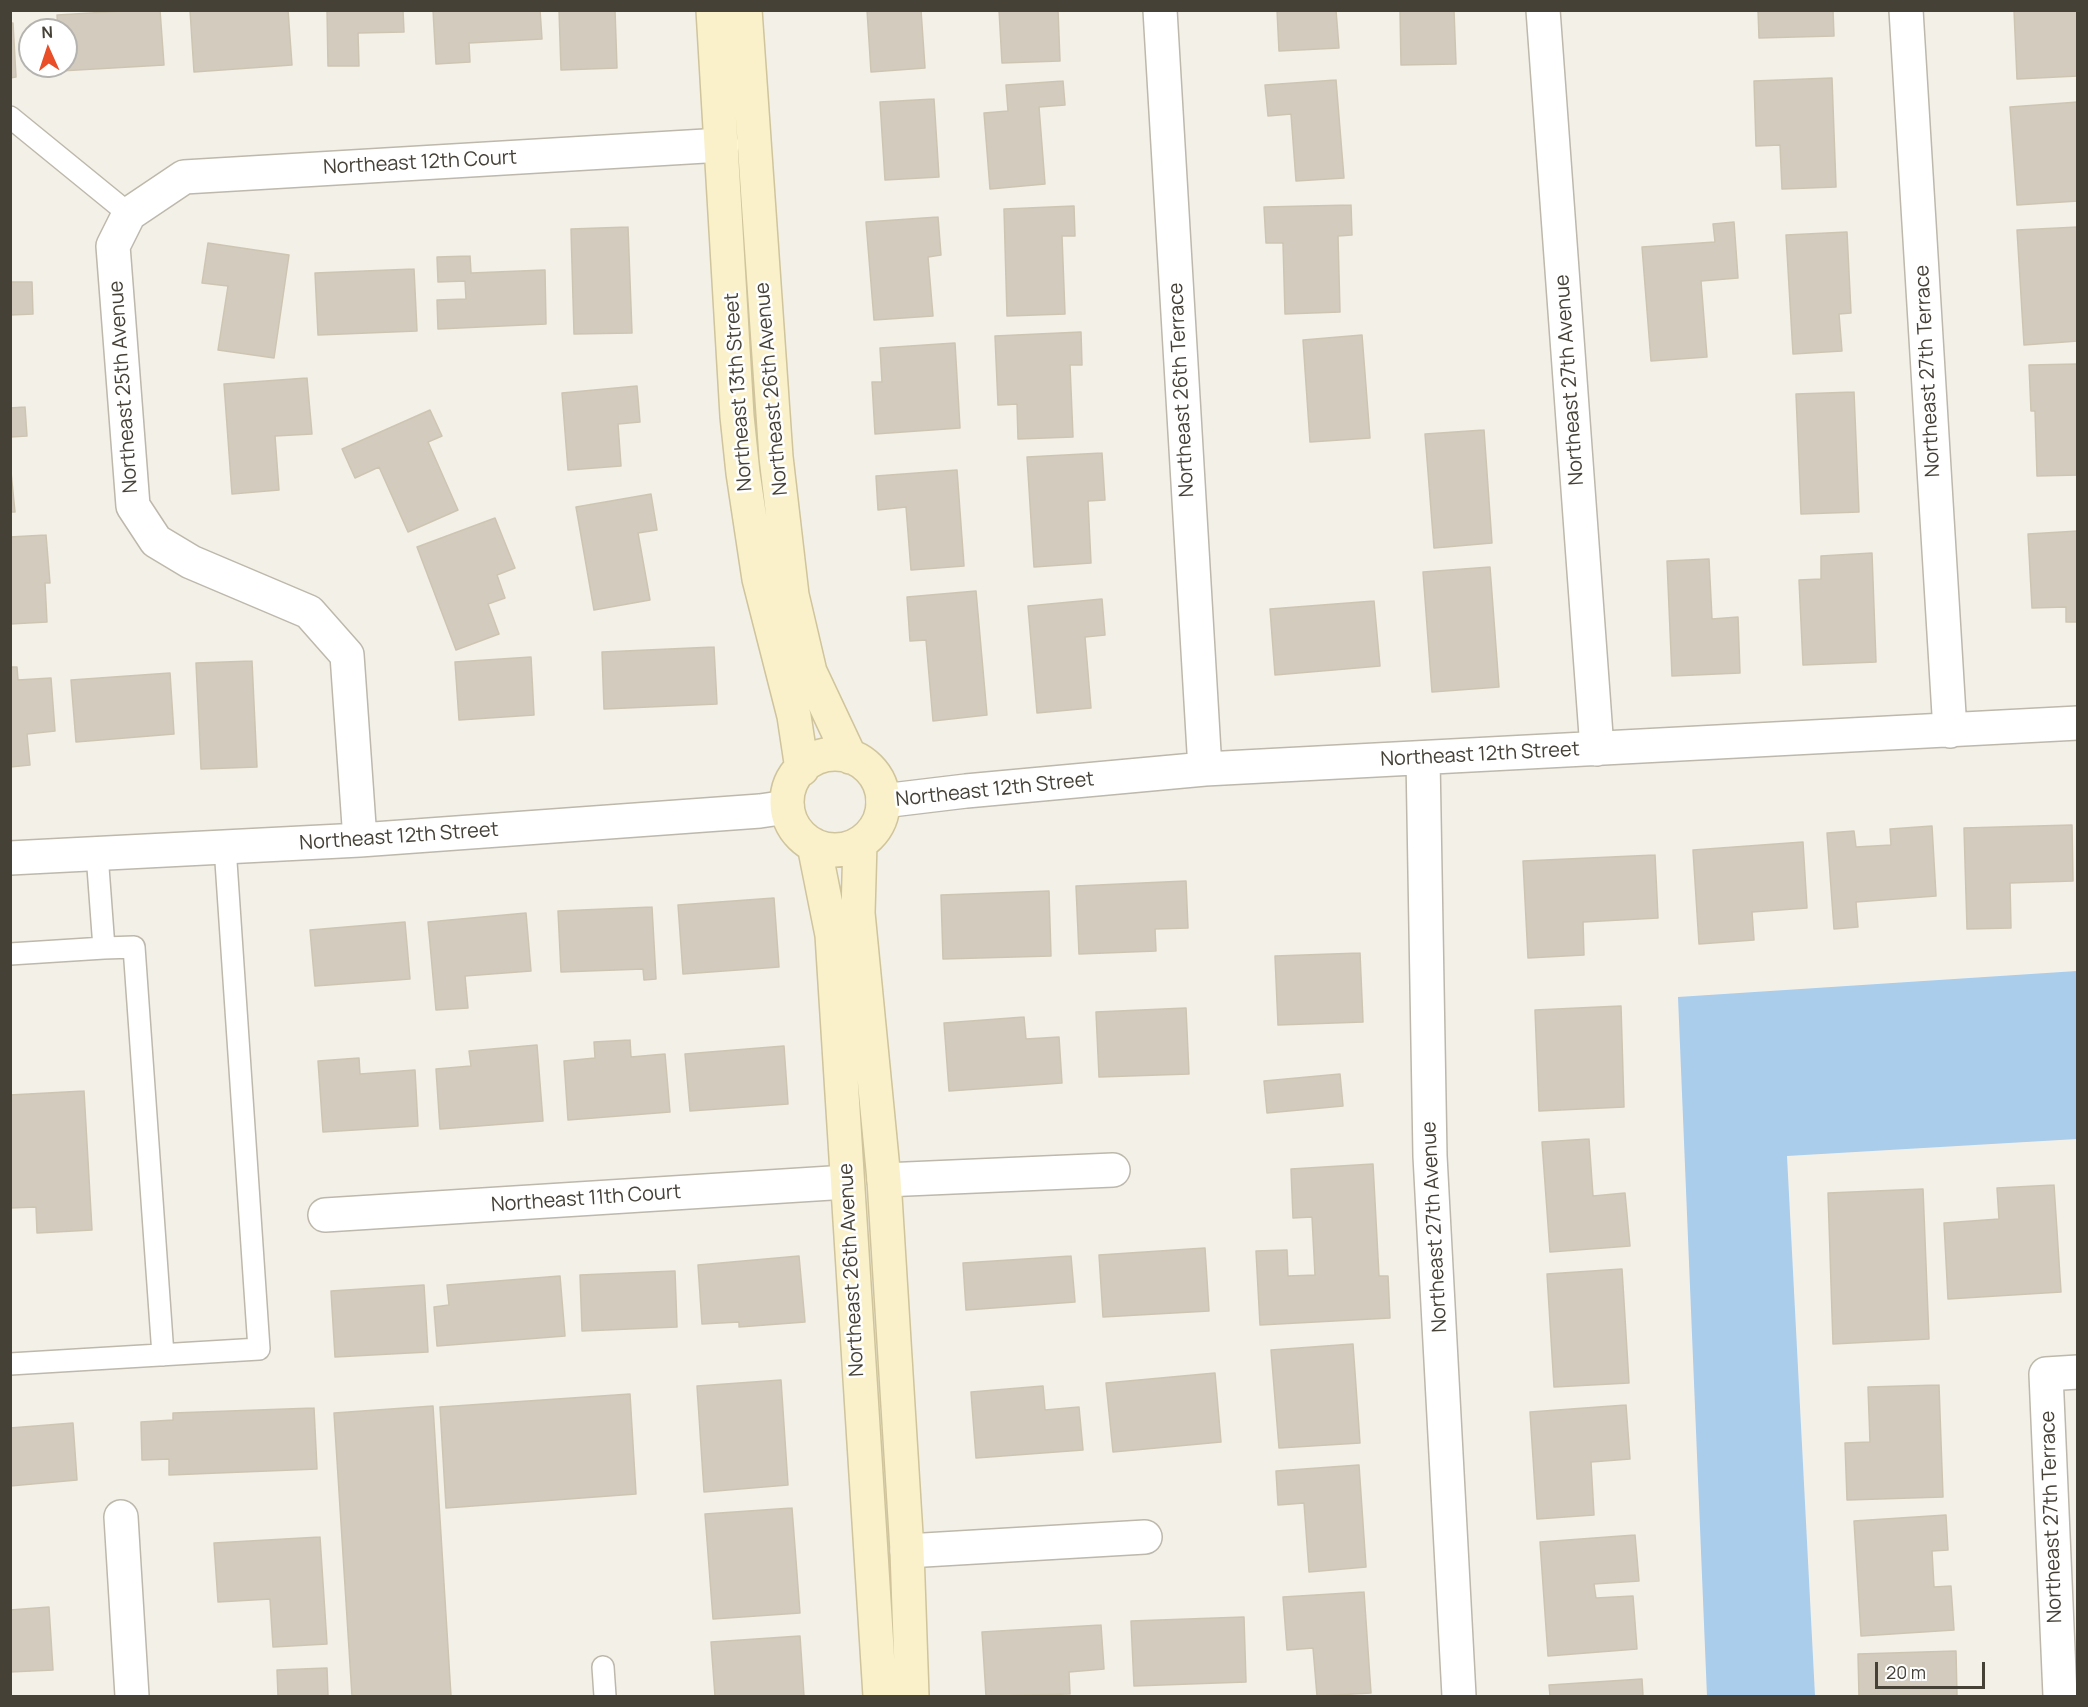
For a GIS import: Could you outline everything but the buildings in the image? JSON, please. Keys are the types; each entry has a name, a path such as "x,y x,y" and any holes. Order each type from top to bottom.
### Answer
{"street":[{"name":"Northeast 13th Street","path":"713,10 737,416 743,473 759,579 794,716 802,769"},
{"name":"Northeast 26th Avenue","path":"745,10 776,457 792,595 810,672 850,757"},
{"name":"Northeast 26th Terrace","path":"1160,10 1205,769"},
{"name":"Northeast 27th Avenue","path":"1543,10 1597,749"},
{"name":"Northeast 27th Terrace","path":"1906,10 1950,731"},
{"name":"Northeast 12th Court","path":"129,214 184,177 722,145"},
{"name":"Northeast 25th Avenue","path":"129,214 113,246 133,506 156,542 191,562 309,612 347,655 360,840"},
{"name":"Northeast 12th Street","path":"883,801 1205,769 2078,723"},
{"path":"825,755 850,757 871,770 880,784 883,801 880,818 872,832 860,843 845,849 829,849 814,845 801,836 792,824 787,807 788,790 796,774 808,762 825,755"},
{"name":"Northeast 27th Avenue","path":"1423,758 1430,1156 1459,1696"},
{"name":"Northeast 12th Street","path":"10,858 360,840 760,812 787,807"},
{"name":"Northeast 26th Avenue","path":"860,843 858,913 884,1180 907,1551 912,1696"},
{"name":"Northeast 26th Avenue","path":"814,845 832,935 867,1521 880,1696"},
{"name":"Northeast 26th Avenue","path":"884,1180 1113,1170"},
{"name":"Northeast 11th Court","path":"325,1215 848,1182"},
{"name":"Northeast 27th Terrace","path":"2060,1696 2062,1373"},
{"path":"120,1517 132,1696"},
{"path":"907,1551 1145,1537"}],"lane":[{"path":"10,117 129,214"},
{"path":"10,1364 259,1349 225,847"},
{"path":"97,854 104,948"},
{"path":"10,954 134,947 163,1355"},
{"path":"603,1667 605,1696"}],"water":[{"path":"2077,971 2077,1139 1787,1156 1815,1696 1707,1696 1678,997"}]}
